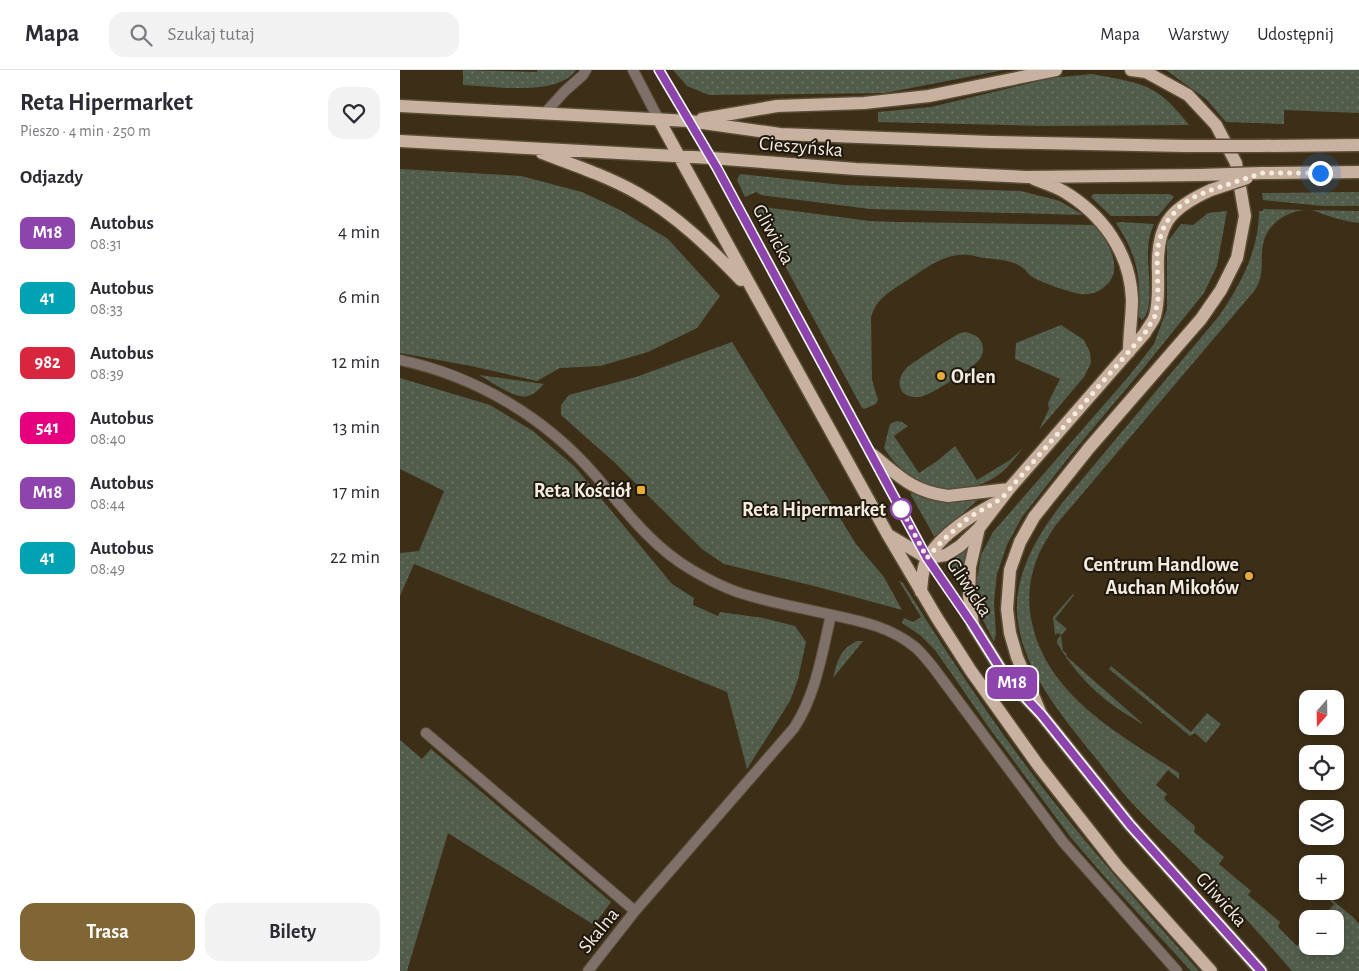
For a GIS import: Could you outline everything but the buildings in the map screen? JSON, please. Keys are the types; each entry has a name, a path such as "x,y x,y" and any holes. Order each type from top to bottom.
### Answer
{"main road":[{"path":"689,121 777,106 864,103 929,96 1056,70"},
{"path":"1041,714 1017,657 1006,609 1010,570 1020,542 1034,517 1071,471 1201,319 1221,290 1237,258 1245,216 1236,163 1216,126 1188,95 1146,72 1131,70"},
{"name":"Cieszyńska","path":"400,106 689,121 795,135 1185,146 1359,145"},
{"path":"659,120 888,535 921,592 971,671 1038,765 1118,867 1211,971"},
{"name":"Cieszyńska","path":"400,141 680,156 856,169 1027,177 1262,173"},
{"path":"532,149 596,174 635,192 655,204 718,256 754,293"},
{"path":"888,535 927,558 946,555 960,546 979,528 1005,494 1145,333 1155,316 1158,290 1157,250 1162,231 1168,220 1180,206 1192,198 1211,190 1262,173 1359,172"},
{"path":"1027,177 1062,190 1093,213 1112,234 1126,265 1132,296 1129,352"},
{"path":"873,455 914,487 938,495 1005,494"},
{"path":"921,592 923,572 927,558 943,540 968,518 1005,494"},
{"path":"973,625 969,596 970,567 979,528"},
{"name":"Gliwicka","path":"973,625 1005,676 1041,714 1130,825 1261,971"}],"street":[{"path":"544,114 586,70"},
{"path":"633,70 659,120"},
{"name":"Gliwicka","path":"659,70 711,158 927,558 973,625"},
{"path":"400,360 464,380 504,400 532,418 567,446 645,532 668,553 690,569 745,595 867,621 895,634 916,648 933,667 1063,842 1177,971"},
{"name":"Skalna","path":"588,971 635,911 794,728 802,716 812,691 831,614"},
{"path":"426,733 635,911"}],"green space":[{"path":"463,70 537,72 537,70 576,70 567,78 555,84 540,87 507,88 463,85"},
{"path":"673,70 1004,70 885,93 709,95 687,86"},
{"path":"1166,70 1359,70 1359,113 1284,110 1284,124 1226,122 1206,99"},
{"path":"1092,74 1125,80 1149,88 1174,107 1189,125 1045,126 878,122 878,112 931,107 1051,78"},
{"path":"400,169 521,176 582,192 620,210 668,239 720,296 697,328 648,352 600,366 560,368 537,381 400,353"},
{"path":"740,174 843,185 1021,191 1060,201 1083,215 870,209 761,195 756,192 745,197 737,180"},
{"path":"1359,192 1359,206 1323,206 1263,200 1262,193"},
{"path":"1093,194 1169,194 1174,197 1158,216 1111,216 1091,197"},
{"path":"756,206 870,221 1094,225 1110,248 1114,265 1113,274 1110,281 1101,290 1084,294 1041,281 1031,276 1019,265 1004,260 960,255 951,256 936,262 889,292 873,311 871,318 872,380 878,400 876,404 864,409 764,227 752,209"},
{"path":"1263,209 1359,211 1359,223 1310,210 1302,210 1287,215 1274,224 1265,236 1260,279 1255,290 1055,526 1035,564 1029,597 1030,614 1041,649 1054,672 1070,693 1111,728 1179,773 1179,779 1168,770 1156,785 1167,794 1164,798 1195,826 1194,832 1224,857 1219,864 1251,891 1248,895 1280,922 1278,927 1297,946 1299,944 1299,955 1344,955 1344,910 1329,910 1334,904 1330,900 1332,900 1354,918 1359,924 1359,971 1292,971 1215,885 1130,801 1044,689 1025,651 1017,611 1020,581 1038,539 1063,502 1219,316 1235,292 1247,266 1256,239 1259,211 1263,211"},
{"path":"1227,211 1217,266 1204,293 1022,517 1007,545 997,574 994,602 996,634 994,642 982,618 977,580 981,555 993,532 1129,376 1154,344 1167,309 1167,242 1181,224 1193,225 1208,213"},
{"path":"1116,223 1154,224 1148,248 1150,288 1148,308 1142,320 1138,316 1139,290 1136,267 1129,246"},
{"path":"1061,325 1084,340 1090,352 1091,363 1084,377 1039,430 1049,409 1048,403 1060,379 1015,359 1016,343"},
{"path":"965,332 975,335 980,339 983,352 978,361 966,371 924,396 911,397 902,391 900,386 901,375 910,365 958,334"},
{"path":"732,342 856,544 884,577 902,610 724,564 702,549 613,461 561,415 561,405 569,395 636,377"},
{"path":"479,375 544,384 533,394 523,396 510,393"},
{"path":"400,378 490,405 533,431 575,467 672,584 694,598 693,605 718,616 720,612 763,618 795,626 806,642 798,679 790,701 747,769 727,692 414,564 400,596 400,553 419,551 444,491 400,469"},
{"path":"897,421 908,426 894,436 919,473 955,446 977,480 1010,460 1023,448 1002,472 979,485 963,489 933,487 906,473 894,462 884,448 890,424"},
{"path":"913,492 928,499 944,502 979,499 936,537 911,495"},
{"path":"965,551 968,552 964,566 963,581 959,582 950,564 954,558"},
{"path":"899,581 903,583 997,725 1050,797 1091,848 1199,971 1191,971 1072,839 990,729 935,650 920,635 902,623 904,618 913,622 921,617"},
{"path":"1073,594 1055,619 1067,629 1061,635 1058,633 1055,635 1053,617"},
{"path":"1061,635 1063,651 1067,654 1066,656 1142,724 1110,703 1085,681 1067,659 1057,643"},
{"path":"857,641 863,641 833,678 843,652"},
{"path":"1111,666 1191,732 1207,713 1221,724 1206,743 1195,733 1190,736 1109,669"},
{"path":"400,740 422,759 431,749 611,902 594,925 448,833 407,971 400,971"}],"bus line":[{"name":"M18","path":"659,70 717,168 927,558 1005,676 1041,714 1130,825 1261,971"}],"place":[{"name":"Orlen","path":"941,376"},
{"name":"Reta Kościół","path":"641,490"},
{"name":"Reta Hipermarket","path":"901,509"},
{"name":"Centrum Handlowe Auchan Mikołów","path":"1249,576"}],"route":[{"path":"901,509 900,506 927,558 943,540 968,518 1001,499 1145,333 1155,316 1158,299 1157,250 1162,231 1168,220 1180,206 1192,198 1211,190 1262,173 1320,173"}]}
